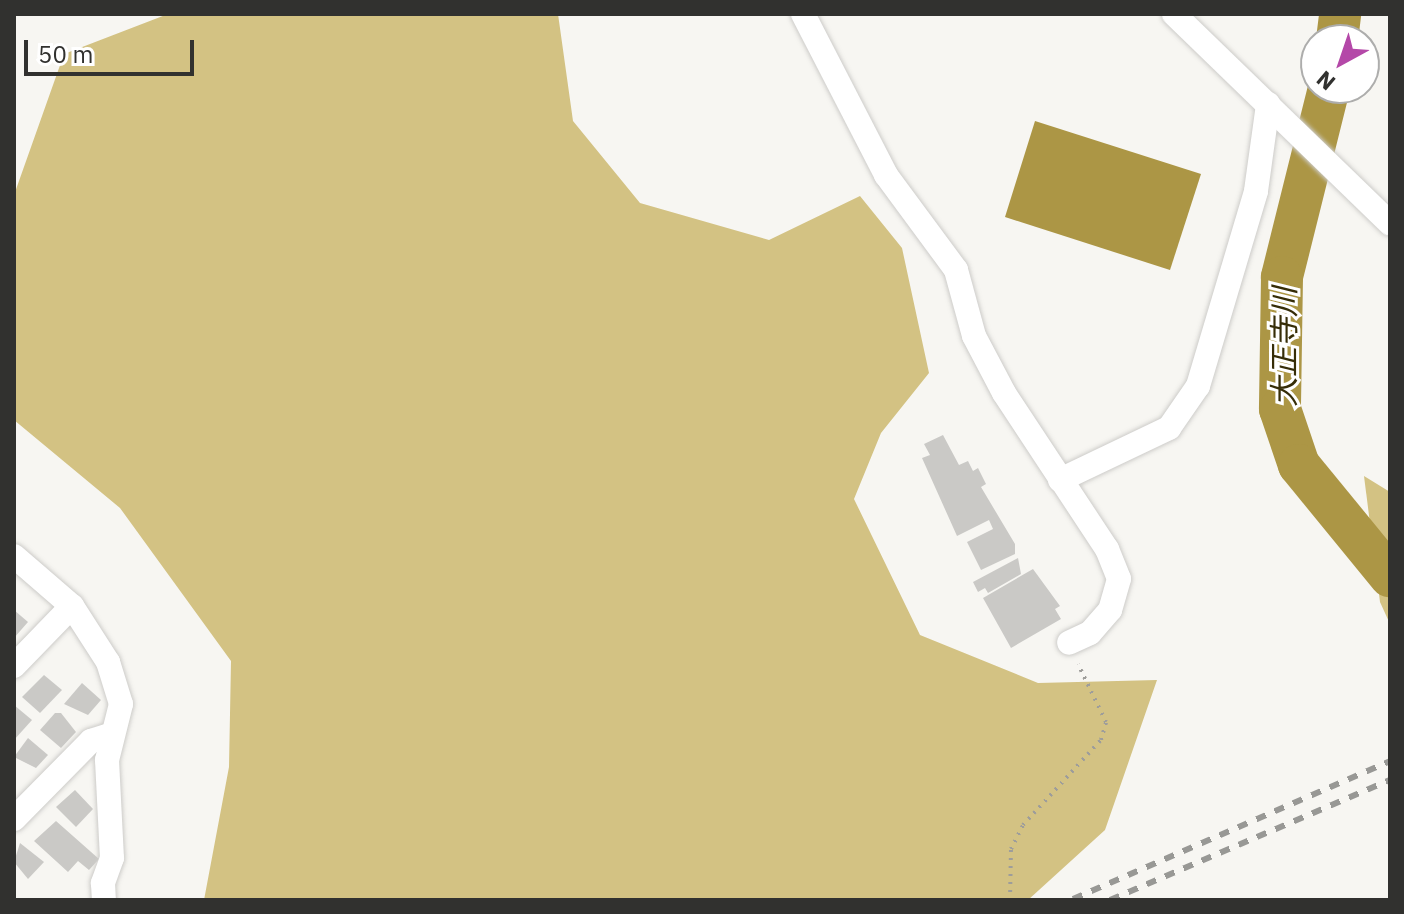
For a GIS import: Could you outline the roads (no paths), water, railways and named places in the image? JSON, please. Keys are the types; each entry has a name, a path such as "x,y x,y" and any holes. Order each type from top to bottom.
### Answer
{"street":[{"path":"803,14 886,175 956,270 974,336 1004,393 1107,549 1119,579 1110,610 1090,633 1069,643"},
{"path":"1174,14 1390,223"},
{"path":"1060,480 1169,428 1198,386 1256,191 1268,104"},
{"path":"14,556 72,606 108,662 121,704 109,735 112,858 98,894"},
{"path":"14,666 72,606"},
{"path":"14,819 91,741 109,735"}],"waterway":[{"name":"大正寺川","path":"1339,24 1340,14"},
{"name":"大正寺川","path":"1325,104 1282,277 1280,409 1299,465 1390,576"}],"railway":[{"path":"1073,899 1390,761"},
{"path":"1110,900 1390,780"}]}
